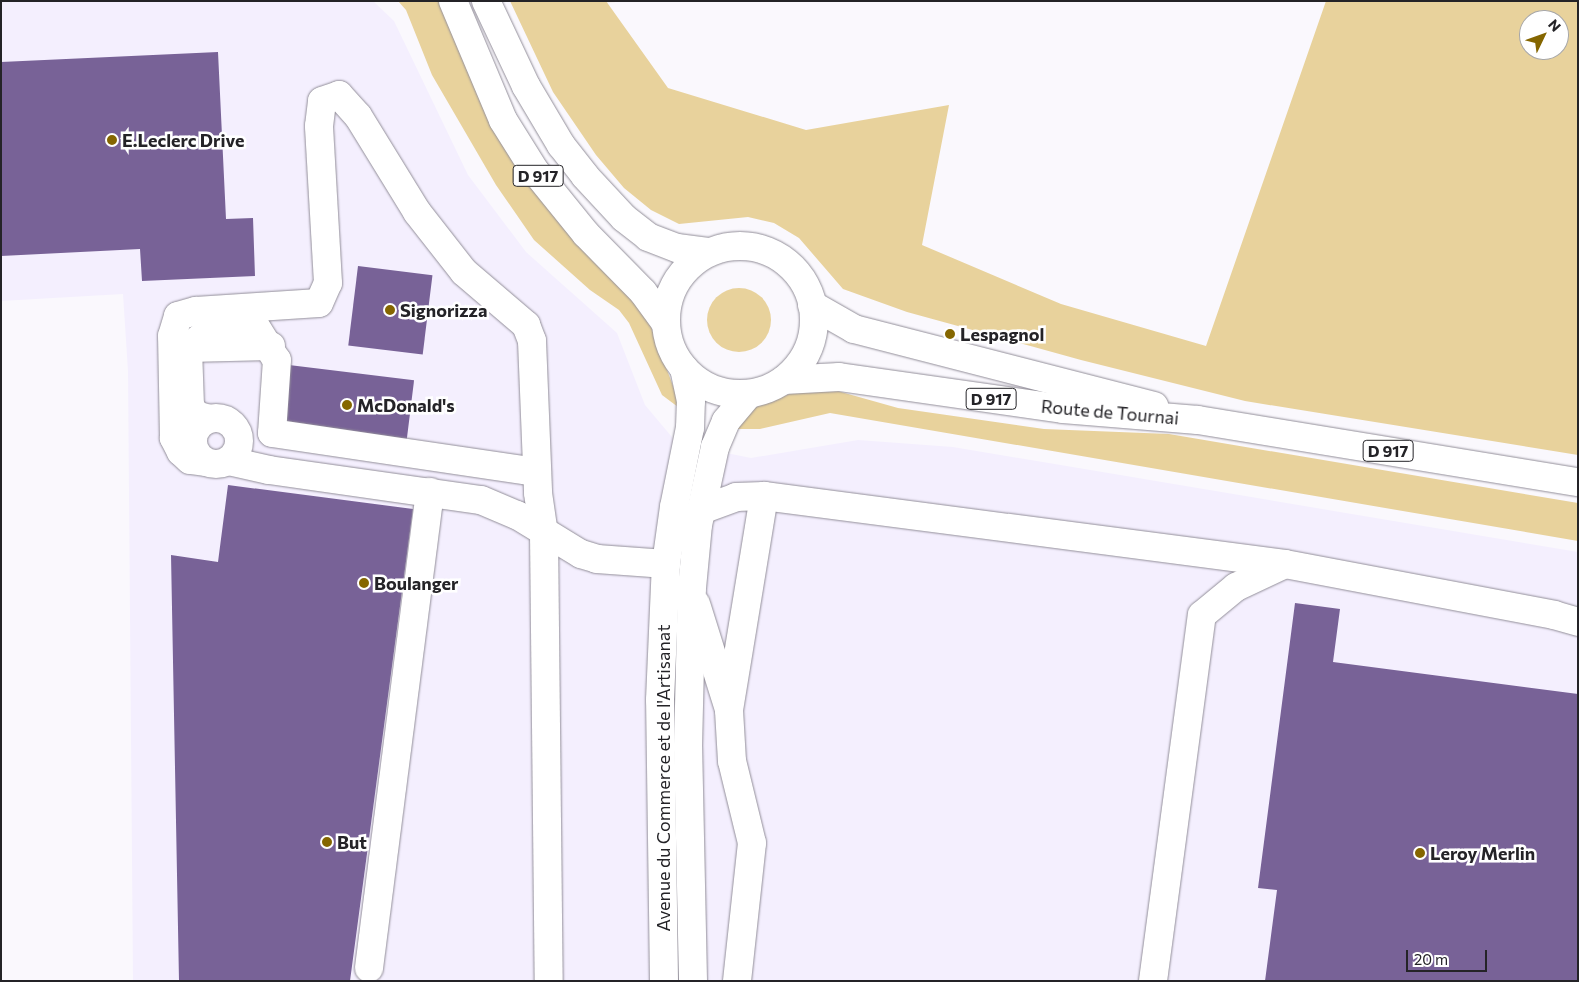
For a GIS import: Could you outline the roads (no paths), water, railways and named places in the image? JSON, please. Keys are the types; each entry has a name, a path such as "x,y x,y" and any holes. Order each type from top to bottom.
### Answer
{"main road":[{"name":"Route de Tournai","path":"452,1 503,120 535,171 572,219 644,292 666,324"},
{"name":"Route de Tournai","path":"486,1 526,86 561,144 585,176 624,218 648,237 677,248 710,252 747,246 774,254 796,271 812,305 813,333 808,351 784,380"},
{"path":"225,455 190,460 181,452 174,438 172,336 178,316 196,311 319,303 328,283 319,126 322,101 339,95 358,116 417,212 464,272 526,325 532,341 537,472 544,534 549,981"},
{"name":"Route de Tournai","path":"710,252 693,262 674,285 668,304 666,324 673,352 684,369 713,390 749,394 784,380 839,377 1063,409 1198,420 1578,482"},
{"name":"Route de Tournai","path":"812,305 854,330 1093,388 1198,420"},
{"path":"225,455 235,427 229,422 196,415 190,406 188,348 208,331 228,324 256,327 271,346 277,360 272,433 537,472"},
{"name":"Avenue du Commerce et de l'Artisanat","path":"664,981 660,700 666,564 674,507 690,428 692,401 684,369"},
{"name":"Avenue du Commerce et de l'Artisanat","path":"693,981 688,737 692,588 701,510 718,438 734,410 749,394"},
{"path":"208,419 197,429 194,436 196,452 225,455 269,470 481,500 517,515 544,534 597,559 666,564"},
{"path":"369,968 430,492"},
{"path":"701,510 736,497 764,496 1286,564 1554,614 1578,622"},
{"path":"737,981 752,843 732,761 729,710 764,496"},
{"path":"1153,981 1202,615 1236,587 1286,564"},
{"path":"692,588 729,710"}],"place":[{"name":"E.Leclerc Drive","path":"112,140"},
{"name":"Signorizza","path":"390,310"},
{"name":"Lespagnol","path":"950,334"},
{"name":"McDonald's","path":"347,405"},
{"name":"Boulanger","path":"364,583"},
{"name":"But","path":"327,842"},
{"name":"Leroy Merlin","path":"1420,853"}]}
